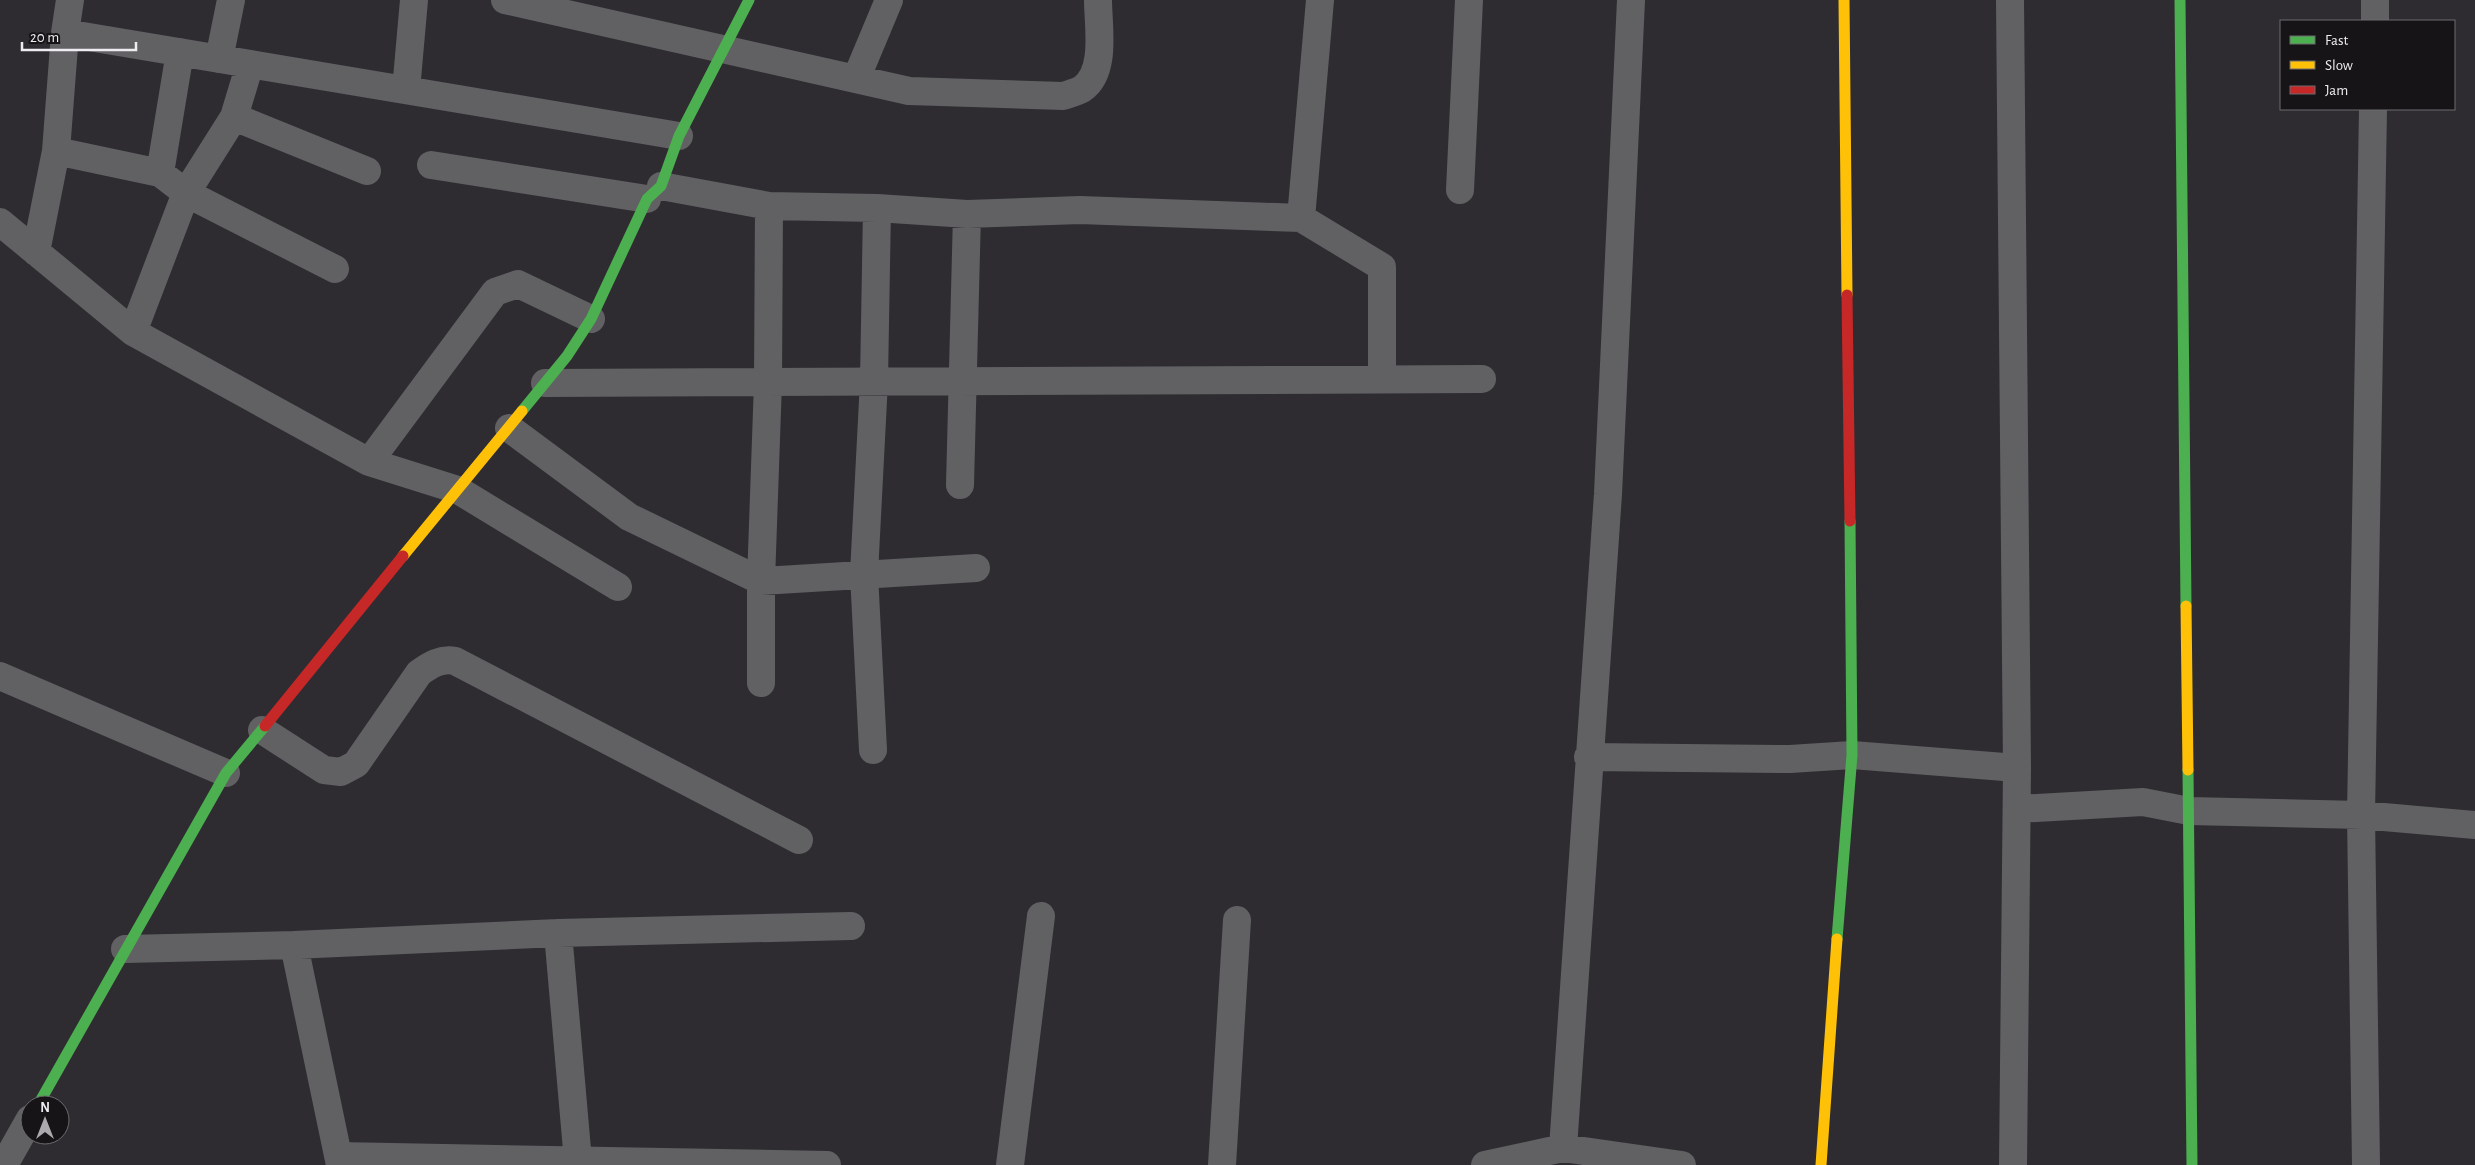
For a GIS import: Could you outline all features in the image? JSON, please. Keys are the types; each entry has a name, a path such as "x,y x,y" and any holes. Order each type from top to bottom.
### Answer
{"street":[{"path":"36,252 56,151 65,33 70,0"},
{"path":"219,59 231,0"},
{"path":"406,90 414,0"},
{"path":"506,0 908,91 1064,96 1082,89 1095,73 1098,56 1098,0"},
{"path":"44,1095 226,773 568,356 592,319 654,193 679,136 748,0"},
{"path":"856,79 888,0"},
{"path":"1301,218 1320,0"},
{"path":"1460,190 1469,0"},
{"path":"1562,1148 1608,494 1631,0"},
{"path":"1821,1165 1828,1037 1852,755 1844,0"},
{"path":"2010,0 2017,768 2013,1165"},
{"path":"2180,0 2190,811 2192,1165"},
{"path":"2375,0 2375,20"},
{"path":"65,33 679,136"},
{"path":"160,173 180,52"},
{"path":"133,332 186,193 234,117 250,64"},
{"path":"2366,1165 2361,816 2373,110"},
{"path":"234,117 368,171"},
{"path":"56,151 160,173 186,193 335,269"},
{"path":"430,164 769,206 877,208 967,214 1080,210 1301,218 1382,267 1382,379"},
{"path":"761,683 761,580 768,382 769,206"},
{"path":"873,750 864,574 874,381 877,208"},
{"path":"960,485 967,214"},
{"path":"0,222 133,332 369,462 458,490 618,587"},
{"path":"369,462 495,292 518,284 592,319"},
{"path":"545,383 1482,379"},
{"path":"509,428 629,517 761,580 976,568"},
{"path":"262,730 324,770 341,772 356,764 418,673 446,659 455,661 799,840"},
{"path":"0,676 226,773"},
{"path":"1588,757 1790,759 1852,755 2017,768"},
{"path":"2017,809 2143,802 2190,811 2361,816 2475,825"},
{"path":"1010,1165 1041,916"},
{"path":"1222,1165 1237,920"},
{"path":"125,949 294,945 558,933 851,926"},
{"path":"558,933 578,1161"},
{"path":"294,945 339,1160 827,1165"},
{"path":"4,1165 20,1137"},
{"path":"1485,1165 1562,1148 1623,1161 1682,1165"}],"traffic: fast":[{"path":"522,411 567,356 591,319 647,199 661,186 679,136 749,0"},
{"path":"2180,0 2186,606"},
{"path":"1837,939 1852,755 1850,521"},
{"path":"44,1095 226,773 265,726"},
{"path":"2188,770 2192,1165"}],"traffic: slow":[{"path":"1844,0 1847,295"},
{"path":"403,556 522,411"},
{"path":"2186,606 2188,770"},
{"path":"1821,1165 1837,939"}],"traffic: jam":[{"path":"1847,295 1850,521"},
{"path":"265,726 403,556"}]}
